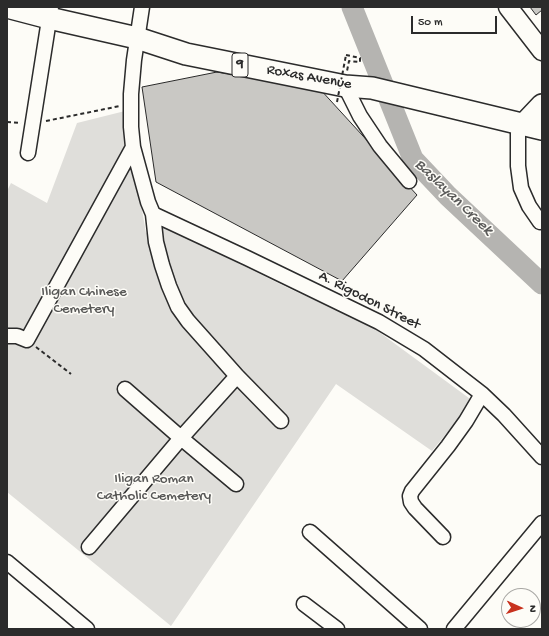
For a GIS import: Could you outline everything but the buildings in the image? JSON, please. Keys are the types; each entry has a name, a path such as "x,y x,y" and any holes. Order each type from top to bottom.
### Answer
{"highway":[{"name":"Roxas Avenue","path":"8,7 50,12 186,54 341,94 372,88 533,126"},
{"path":"137,38 188,44 284,64 346,79 372,88"},
{"path":"533,126 542,104"}],"main road":[{"path":"508,7 542,52"}],"street":[{"path":"142,7 132,80 131,104 133,147 148,202 153,214 156,242 162,266 178,307 188,322 237,376 281,421"},
{"path":"28,153 50,12"},
{"path":"341,94 360,116 380,146 409,181"},
{"path":"533,126 518,133 518,166 521,188 529,206 540,222"},
{"path":"7,336 17,336 27,340 133,147"},
{"name":"A. Rigodon Street","path":"153,214 379,322 424,349 482,394 504,414 542,457"},
{"path":"89,547 181,438 237,376"},
{"path":"125,389 236,484"},
{"path":"443,537 415,508 411,502 410,496 412,491 462,427 482,394"},
{"path":"454,629 542,523"},
{"path":"310,532 420,629"},
{"path":"7,562 87,629"},
{"path":"304,604 337,629"}],"path":[{"path":"341,94 346,55 360,58 360,62 349,61"},
{"path":"7,122 32,123 131,104"},
{"path":"27,340 71,374"}],"green space":[{"name":"Iligan Roman Catholic Cemetery","path":"125,111 146,233 161,226 288,288 368,324 473,401 432,451 336,384 171,626 7,492 7,191 11,183 47,203 77,123"}],"waterway":[{"name":"Baslayan Creek","path":"352,7 413,159 448,196 542,284"}],"park label":[{"name":"Iligan Chinese Cemetery","path":"84,302"}]}
